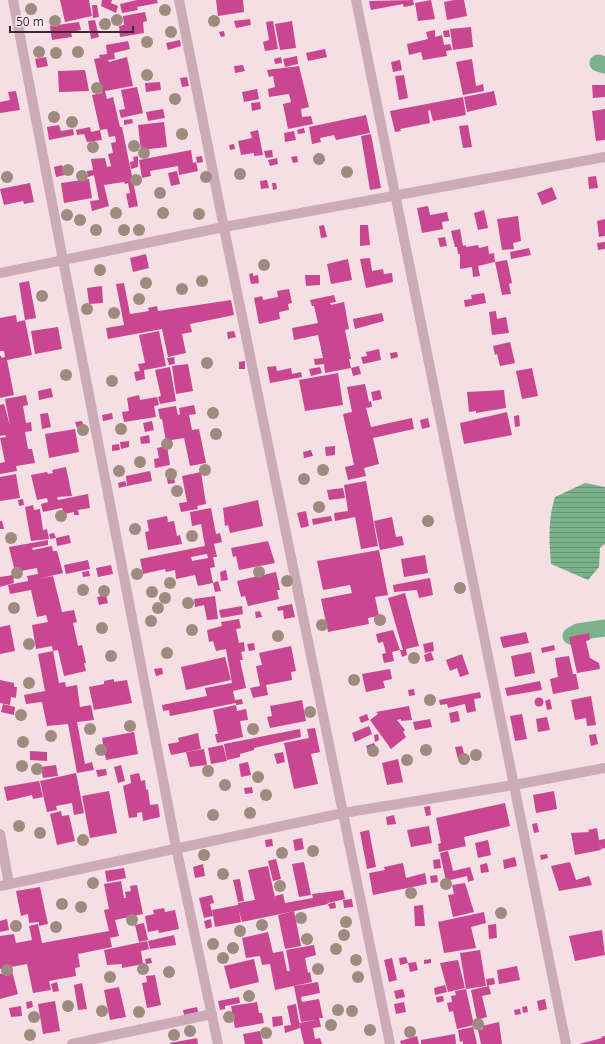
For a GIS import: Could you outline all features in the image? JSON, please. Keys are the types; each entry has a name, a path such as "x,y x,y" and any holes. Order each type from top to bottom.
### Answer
{"street":[{"path":"13,0 176,847 218,1044"},
{"path":"179,0 342,813 390,1044"},
{"path":"356,0 566,1044"},
{"path":"0,272 224,227 605,157"},
{"path":"0,834 4,885 176,847 342,813 514,785 605,768"},
{"path":"72,1044 212,1014"}],"shaded area":[{"path":"585,483 605,487 605,544 600,548 599,567 588,580 551,564 550,547 550,522 555,497"}],"building":[{"path":"60,0 89,0 92,16 65,22"},
{"path":"102,0 112,0 111,3 118,6 116,13 101,6"},
{"path":"137,0 157,0 158,3 137,7 138,10 122,13 120,4"},
{"path":"216,0 243,0 244,12 218,16"},
{"path":"413,0 414,5 404,7 403,4 371,10 369,1"},
{"path":"431,0 435,19 418,21 415,3"},
{"path":"464,0 467,16 447,20 444,2"},
{"path":"92,5 97,5 99,17 93,18"},
{"path":"145,12 147,21 143,22 144,33 120,37 119,26 124,25 123,16"},
{"path":"250,19 251,25 236,28 234,21"},
{"path":"95,20 99,37 91,39 88,21"},
{"path":"273,21 278,49 265,51 263,42 269,40 266,22"},
{"path":"292,21 296,48 280,50 275,24"},
{"path":"79,22 81,30 71,32 72,37 52,40 50,26"},
{"path":"471,27 473,47 453,50 450,29"},
{"path":"435,30 435,37 442,35 444,45 450,44 452,50 446,51 447,56 423,60 421,52 409,55 407,44 428,39 426,32"},
{"path":"449,30 450,37 444,37 443,31"},
{"path":"224,31 225,36 221,37 219,32"},
{"path":"180,40 181,46 168,50 166,43"},
{"path":"128,41 130,49 114,53 115,59 108,60 109,62 127,57 133,86 105,91 107,99 113,97 120,127 122,127 138,206 129,208 126,194 130,193 128,183 125,184 124,182 104,185 109,206 92,211 90,201 99,200 94,175 88,177 87,171 93,170 91,159 105,158 107,167 111,166 108,154 113,153 111,143 116,142 115,136 109,137 107,129 100,130 92,95 102,93 94,59 100,58 99,55 107,54 106,45"},
{"path":"325,49 327,57 308,61 306,53"},
{"path":"297,56 298,64 285,67 283,59"},
{"path":"46,57 48,66 37,68 35,59"},
{"path":"281,57 282,63 275,64 274,59"},
{"path":"472,59 476,86 483,84 484,91 463,95 456,62"},
{"path":"400,60 402,70 393,72 391,62"},
{"path":"243,65 245,71 235,73 234,66"},
{"path":"299,66 309,107 301,109 302,117 311,116 313,124 288,129 283,104 291,102 289,94 269,97 268,89 275,87 273,76 269,77 267,70"},
{"path":"85,70 89,91 59,92 58,71"},
{"path":"404,75 408,98 399,100 395,76"},
{"path":"187,77 189,86 182,87 180,78"},
{"path":"160,82 161,90 146,92 145,83"},
{"path":"592,85 605,85 605,97 593,98"},
{"path":"137,87 143,113 121,118 119,110 125,109 121,90"},
{"path":"257,89 259,99 244,102 242,92"},
{"path":"16,91 20,110 0,113 0,102 10,100 8,92"},
{"path":"494,91 497,105 467,112 464,97"},
{"path":"463,97 466,115 433,121 430,110 428,111 430,123 400,129 401,131 395,132 390,111"},
{"path":"260,102 261,109 252,111 251,103"},
{"path":"163,109 165,118 148,121 146,112"},
{"path":"605,109 605,140 596,141 592,111"},
{"path":"366,115 370,133 336,140 334,135 320,138 321,142 312,144 309,127"},
{"path":"132,119 133,123 124,125 124,120"},
{"path":"164,122 167,147 141,150 138,125"},
{"path":"59,125 61,131 73,129 74,135 49,140 47,127"},
{"path":"468,125 472,147 463,148 459,126"},
{"path":"90,127 91,132 100,130 102,140 87,142 84,134 77,135 76,130"},
{"path":"304,128 305,133 298,134 297,130"},
{"path":"258,130 263,155 254,156 254,153 241,155 238,141 252,138 250,132"},
{"path":"294,131 296,140 285,142 284,133"},
{"path":"371,134 381,188 370,190 361,136"},
{"path":"234,144 235,149 230,150 229,145"},
{"path":"191,150 193,163 196,162 198,171 179,175 178,166 150,171 151,176 142,178 139,160"},
{"path":"272,150 273,157 266,158 264,151"},
{"path":"138,156 138,167 131,169 130,162 134,161 133,157"},
{"path":"202,156 203,162 197,163 196,157"},
{"path":"297,156 298,162 293,163 291,157"},
{"path":"277,158 278,164 270,166 268,160"},
{"path":"62,165 65,175 56,177 54,167"},
{"path":"177,171 180,184 171,186 168,173"},
{"path":"596,176 598,188 589,189 588,177"},
{"path":"89,179 92,198 64,203 61,183"},
{"path":"267,180 269,188 261,189 260,181"},
{"path":"30,183 34,202 24,204 23,201 4,205 0,189"},
{"path":"272,183 276,183 277,189 273,190"},
{"path":"552,187 557,199 542,205 537,193"},
{"path":"428,206 430,215 447,212 449,221 442,222 443,229 422,233 417,208"},
{"path":"484,210 488,228 478,230 474,213"},
{"path":"518,216 521,241 513,243 514,249 502,250 497,219"},
{"path":"605,219 605,236 599,237 597,221"},
{"path":"324,225 327,237 321,238 319,226"},
{"path":"360,225 368,225 370,245 360,246"},
{"path":"460,229 463,246 478,245 479,248 488,246 489,254 494,253 495,262 478,266 480,276 473,277 472,267 460,269 460,254 458,254 457,247 455,247 451,231"},
{"path":"445,237 447,246 440,247 438,238"},
{"path":"605,242 605,249 598,250 597,243"},
{"path":"529,248 531,255 511,259 510,252"},
{"path":"146,254 149,268 133,272 130,258"},
{"path":"370,258 372,271 383,269 384,274 392,273 393,282 366,288 360,259"},
{"path":"348,259 352,280 331,284 327,264"},
{"path":"507,260 512,283 509,284 511,294 502,295 495,262"},
{"path":"253,273 253,276 258,275 259,283 251,284 249,274"},
{"path":"305,275 320,275 320,285 306,286"},
{"path":"29,281 36,318 25,320 19,283"},
{"path":"124,283 130,314 149,311 148,308 157,306 158,311 231,300 234,315 190,324 192,332 182,334 186,353 168,357 162,329 108,339 106,328 124,325 116,284"},
{"path":"102,286 103,303 89,304 87,288"},
{"path":"289,289 292,303 288,304 289,310 279,312 280,319 259,324 254,298 262,296 263,300 278,297 277,291"},
{"path":"484,293 486,303 465,307 464,300 472,299 471,295"},
{"path":"334,295 336,302 330,303 331,305 344,302 349,329 345,330 351,359 349,359 351,368 325,373 324,364 315,365 314,359 323,358 318,335 294,340 292,328 318,323 314,306 312,306 310,300"},
{"path":"496,311 497,319 506,317 509,333 492,335 489,312"},
{"path":"382,313 384,321 355,329 353,319"},
{"path":"16,315 17,322 25,320 32,355 7,360 14,395 0,398 0,355 2,358 5,357 4,351 0,351 0,318"},
{"path":"58,327 62,349 35,354 31,331"},
{"path":"159,331 166,366 144,370 145,379 136,381 134,372 140,371 138,364 145,363 139,335"},
{"path":"234,331 236,337 228,339 227,332"},
{"path":"510,342 515,363 500,366 493,346"},
{"path":"379,349 381,360 363,364 361,357 367,356 366,352"},
{"path":"397,352 398,357 391,359 390,353"},
{"path":"176,357 174,358 175,364 169,365 167,358"},
{"path":"245,361 245,369 239,369 239,362"},
{"path":"188,364 193,391 176,394 172,366"},
{"path":"276,366 277,371 291,368 292,374 301,372 302,377 270,383 267,367"},
{"path":"359,366 361,374 353,376 351,368"},
{"path":"170,367 176,401 160,404 158,397 161,396 155,370"},
{"path":"320,367 322,373 311,376 309,369"},
{"path":"532,368 538,396 522,399 516,371"},
{"path":"338,373 343,405 305,411 299,380"},
{"path":"365,384 369,402 371,401 372,407 366,408 371,427 412,418 414,429 373,438 379,464 364,468 366,476 348,480 345,467 354,465 343,414 352,412 347,387"},
{"path":"51,388 53,397 39,400 38,391"},
{"path":"380,390 382,399 373,401 371,392"},
{"path":"504,390 506,408 476,413 476,411 469,412 467,392"},
{"path":"26,395 28,405 23,406 26,423 31,422 32,431 25,432 28,449 32,449 35,463 16,466 17,471 0,474 0,463 5,462 0,438 6,437 5,435 0,436 0,405 4,404 10,426 5,399"},
{"path":"139,395 140,400 157,397 159,405 154,406 156,417 124,422 122,412 129,411 127,398"},
{"path":"194,405 196,414 189,415 192,430 199,429 206,463 190,466 184,438 166,441 162,419 160,419 158,409 176,406 178,415 180,414 179,408"},
{"path":"507,412 512,435 464,444 460,423"},
{"path":"48,413 51,427 42,429 40,414"},
{"path":"112,413 113,419 103,421 102,415"},
{"path":"519,415 520,426 515,427 514,416"},
{"path":"428,418 430,427 422,429 420,420"},
{"path":"82,421 84,427 77,428 75,422"},
{"path":"152,421 154,430 145,432 143,423"},
{"path":"75,429 79,452 49,458 45,434"},
{"path":"149,435 150,443 141,444 140,437"},
{"path":"129,441 129,447 121,449 120,442"},
{"path":"119,444 120,450 112,451 112,445"},
{"path":"167,446 170,465 155,468 154,459 159,458 157,448"},
{"path":"335,446 335,455 326,456 325,447"},
{"path":"311,450 313,456 304,458 303,452"},
{"path":"66,467 72,496 57,497 58,500 88,494 90,508 78,510 79,515 74,515 74,512 64,514 62,508 43,512 41,504 48,502 47,498 37,500 31,475 47,472 48,474 53,473 52,470"},
{"path":"150,471 152,481 127,486 126,476"},
{"path":"201,472 206,504 197,506 198,509 181,512 179,503 187,502 182,476"},
{"path":"16,474 20,498 0,501 0,477"},
{"path":"174,478 175,483 168,484 167,479"},
{"path":"125,481 127,486 119,488 118,483"},
{"path":"366,481 378,546 361,549 355,517 335,521 334,513 348,511 344,485"},
{"path":"343,488 345,498 329,500 327,490"},
{"path":"23,499 24,505 19,506 18,500"},
{"path":"258,500 263,526 230,533 228,525 225,526 223,508"},
{"path":"33,505 34,510 40,509 43,530 47,529 49,539 31,541 25,507"},
{"path":"211,508 216,534 220,533 222,542 214,544 217,557 213,557 215,567 210,568 213,583 198,586 195,575 176,579 175,570 166,572 165,569 143,574 140,559 205,546 201,524 192,526 190,512","holes":["207,554 208,558 192,561 191,557"]},
{"path":"306,511 309,526 301,528 297,513"},
{"path":"167,516 168,522 174,521 177,536 180,535 182,544 148,550 145,532 149,531 147,520"},
{"path":"331,516 332,521 313,525 312,519"},
{"path":"392,517 396,537 402,536 404,545 380,550 374,521"},
{"path":"0,521 2,521 4,529 0,529"},
{"path":"54,533 56,538 50,539 49,534"},
{"path":"69,535 71,543 57,546 56,538"},
{"path":"48,540 48,545 32,548 33,550 52,546 53,551 57,551 63,573 38,579 53,576 62,612 74,610 77,622 73,623 78,646 82,645 86,663 84,663 86,671 64,676 58,650 53,651 52,646 36,649 32,625 48,622 46,615 37,617 31,590 10,594 8,585 28,581 27,576 38,574 37,568 15,572 9,547"},
{"path":"268,541 275,563 239,570 236,556 233,557 231,548"},
{"path":"379,550 388,595 375,597 379,616 368,618 369,624 328,632 321,599 352,593 350,585 323,590 317,561"},
{"path":"425,555 428,573 404,577 401,559"},
{"path":"88,560 90,569 66,574 64,565"},
{"path":"111,565 113,574 98,577 96,568"},
{"path":"226,570 228,580 221,581 220,572"},
{"path":"89,571 90,576 83,577 82,572"},
{"path":"276,572 280,590 277,590 279,599 248,606 245,596 241,597 237,581"},
{"path":"13,575 14,583 0,587 0,577"},
{"path":"430,578 433,595 419,598 417,590 394,592 393,585"},
{"path":"218,581 221,591 215,592 213,583"},
{"path":"405,593 419,646 406,649 407,655 402,657 400,650 403,650 388,598"},
{"path":"106,595 108,603 99,605 97,597"},
{"path":"215,596 218,619 207,620 204,605 195,607 194,599"},
{"path":"292,604 295,617 284,619 283,610 278,611 277,607"},
{"path":"242,606 243,614 221,618 219,610"},
{"path":"260,611 262,617 256,618 255,612"},
{"path":"239,619 241,628 236,629 239,643 244,642 245,651 241,652 243,660 240,660 246,688 233,691 235,700 242,699 243,704 236,705 236,703 170,716 169,710 163,711 162,705 207,696 205,688 232,683 226,649 216,651 213,641 209,642 207,630 222,626 221,622"},
{"path":"10,625 15,651 0,654 0,627"},
{"path":"393,630 400,650 392,652 394,661 384,663 382,654 386,653 383,642 378,643 376,634"},
{"path":"526,632 529,643 503,648 500,637"},
{"path":"589,633 590,640 586,641 590,658 599,663 600,669 577,673 569,637"},
{"path":"433,642 434,651 425,653 423,644"},
{"path":"254,643 255,650 249,651 247,644"},
{"path":"554,645 555,650 542,653 541,648"},
{"path":"291,646 296,671 291,672 292,680 266,685 268,695 253,698 250,688 260,686 256,666 262,665 259,653"},
{"path":"53,651 59,683 65,682 66,687 77,685 80,707 91,705 94,720 77,722 85,764 92,762 94,770 77,773 68,724 47,726 42,702 26,704 24,695 45,691 38,654"},
{"path":"431,652 434,660 426,662 424,655"},
{"path":"531,652 535,673 515,677 511,656"},
{"path":"462,654 469,674 460,677 457,668 450,671 446,660"},
{"path":"569,656 573,674 576,674 579,689 553,694 550,679 558,677 555,658"},
{"path":"225,657 231,680 186,690 181,667"},
{"path":"162,668 163,674 156,676 154,669"},
{"path":"390,669 392,679 383,681 385,688 366,692 362,674"},
{"path":"114,679 114,682 127,680 132,703 94,710 89,687 104,684 104,681"},
{"path":"0,680 14,683 14,687 17,687 16,698 11,697 10,705 0,703"},
{"path":"540,681 542,690 507,696 505,688"},
{"path":"414,689 415,695 409,696 408,690"},
{"path":"480,692 481,698 474,699 476,711 467,713 465,704 448,708 447,704 440,705 439,700"},
{"path":"591,696 596,725 587,726 586,718 575,720 571,700"},
{"path":"537,698 541,698 543,702 541,706 537,706 535,704 535,700"},
{"path":"550,699 552,709 547,710 545,701"},
{"path":"302,700 306,721 270,728 267,717 272,716 270,706"},
{"path":"3,704 15,707 14,715 1,712"},
{"path":"236,705 237,711 246,709 248,720 240,721 243,737 217,743 215,734 218,734 213,710"},
{"path":"409,706 412,720 397,720 405,730 403,732 406,737 391,749 370,720 378,714 376,712"},
{"path":"458,711 460,721 451,723 449,713"},
{"path":"367,714 369,720 361,723 359,717"},
{"path":"522,714 527,739 515,741 510,716"},
{"path":"547,717 550,730 538,732 536,719"},
{"path":"430,719 432,727 415,730 413,722"},
{"path":"369,726 372,734 355,742 352,733"},
{"path":"315,728 320,752 311,754 318,784 294,789 284,743 309,738 307,729"},
{"path":"300,729 301,737 254,748 254,750 240,754 240,757 227,760 224,744"},
{"path":"134,732 138,754 106,760 102,738"},
{"path":"198,733 201,749 171,755 168,744 179,742 178,738"},
{"path":"378,734 379,740 375,742 374,735"},
{"path":"596,734 598,744 591,746 589,735"},
{"path":"374,743 377,749 369,753 366,746"},
{"path":"223,745 227,761 211,764 208,748"},
{"path":"462,746 465,757 458,759 455,747"},
{"path":"204,749 207,765 190,767 186,752"},
{"path":"30,751 47,752 47,761 30,760"},
{"path":"283,752 285,762 277,764 274,754"},
{"path":"398,759 403,782 387,785 382,763"},
{"path":"248,762 251,775 241,777 239,764"},
{"path":"56,765 58,776 43,778 41,767"},
{"path":"121,765 125,781 118,783 114,767"},
{"path":"106,769 107,775 98,777 96,770"},
{"path":"76,773 84,813 74,815 72,803 56,806 57,810 47,812 40,781"},
{"path":"139,773 141,781 145,780 150,805 158,804 160,817 143,821 142,812 137,813 137,817 129,818 123,786 131,783 130,775"},
{"path":"39,781 43,797 33,799 32,795 7,801 4,787"},
{"path":"252,787 253,793 245,794 244,788"},
{"path":"109,791 117,833 90,838 82,796"},
{"path":"554,791 557,809 536,813 533,795"},
{"path":"505,803 510,826 464,837 466,846 439,852 438,844 441,843 436,818"},
{"path":"430,806 431,815 426,816 424,807"},
{"path":"61,811 62,816 69,815 75,841 57,845 50,814"},
{"path":"394,815 396,824 387,825 386,817"},
{"path":"537,823 539,832 534,833 532,824"},
{"path":"429,826 432,843 411,847 407,830"},
{"path":"597,828 599,840 605,839 605,848 601,849 599,842 601,850 575,855 571,833 589,832 588,830"},
{"path":"369,830 376,867 367,869 360,832"},
{"path":"302,838 304,849 295,851 293,840"},
{"path":"272,839 273,846 266,847 265,840"},
{"path":"488,840 491,855 478,858 475,843"},
{"path":"448,851 453,871 470,867 474,880 468,882 467,876 446,881 440,853"},
{"path":"547,854 548,858 541,860 540,855"},
{"path":"515,857 517,866 504,869 503,860"},
{"path":"276,859 281,879 273,881 268,861"},
{"path":"440,859 441,868 434,869 433,860"},
{"path":"304,862 311,895 299,897 292,864"},
{"path":"570,862 576,880 589,876 592,885 559,891 551,866"},
{"path":"403,863 406,878 425,873 427,884 373,895 369,873 385,870 384,867"},
{"path":"487,863 489,872 481,873 480,865"},
{"path":"203,864 205,876 195,878 193,867"},
{"path":"268,866 276,902 275,896 283,894 285,903 313,898 312,894 343,890 345,899 328,903 327,897 328,904 242,922 239,911 241,922 215,927 212,910 255,900 248,870"},
{"path":"124,868 126,878 107,882 105,871"},
{"path":"437,875 438,882 431,883 430,876"},
{"path":"240,879 244,901 238,902 233,880"},
{"path":"121,881 124,898 126,898 125,892 131,891 130,886 137,885 143,914 115,920 119,936 110,938 112,947 78,954 80,967 75,968 76,976 49,981 51,990 33,993 27,964 0,969 0,936 14,934 16,943 32,940 29,926 38,924 42,943 109,931 104,910 109,909 104,884"},
{"path":"465,883 474,912 453,917 448,895 454,894 452,885"},
{"path":"40,887 48,924 39,926 39,922 29,923 28,914 21,916 16,891"},
{"path":"212,895 214,903 210,904 213,916 204,918 199,898"},
{"path":"352,899 353,907 344,908 343,900"},
{"path":"335,902 336,908 330,909 328,904"},
{"path":"423,905 425,926 415,926 414,906"},
{"path":"164,908 165,912 175,910 179,929 159,933 158,930 148,932 145,916 154,914 153,910"},
{"path":"294,911 301,946 285,949 278,915"},
{"path":"484,912 486,923 471,927 476,948 444,953 438,922"},
{"path":"7,919 9,930 0,932 0,921"},
{"path":"211,919 212,927 206,929 204,921"},
{"path":"144,923 148,940 139,942 135,925"},
{"path":"496,924 497,938 489,939 488,925"},
{"path":"602,930 605,955 575,961 569,936"},
{"path":"268,932 273,953 283,951 287,971 290,971 286,950 314,945 316,955 305,958 308,973 310,972 312,982 275,990 270,964 262,965 260,956 246,958 242,938"},
{"path":"174,935 176,945 150,949 148,941"},
{"path":"147,941 149,949 141,951 143,964 122,968 122,964 107,965 104,950"},
{"path":"480,950 486,986 466,989 460,953"},
{"path":"406,957 408,963 400,965 399,958"},
{"path":"151,958 152,963 146,964 145,959"},
{"path":"392,958 397,980 389,982 384,960"},
{"path":"254,959 259,982 230,989 224,966"},
{"path":"431,959 431,963 424,964 424,960"},
{"path":"458,960 465,988 448,992 440,963"},
{"path":"416,962 418,970 410,972 408,963"},
{"path":"517,966 520,980 499,984 497,970"},
{"path":"12,971 18,994 0,999 0,974"},
{"path":"155,975 161,1005 147,1008 142,983 147,982 146,976"},
{"path":"494,978 495,984 487,986 486,979"},
{"path":"57,982 59,991 53,992 51,984"},
{"path":"318,982 320,993 301,997 302,1002 319,999 323,1018 319,1018 321,1027 313,1028 315,1039 320,1038 322,1044 304,1044 299,1023 316,1020 301,1022 294,986"},
{"path":"82,983 87,1009 78,1010 74,985"},
{"path":"445,985 447,992 435,995 434,988"},
{"path":"489,986 491,994 482,996 487,1017 477,1020 471,990"},
{"path":"119,987 126,1017 110,1020 104,990"},
{"path":"403,989 405,997 396,999 394,991"},
{"path":"466,989 474,1025 457,1029 453,1011 449,1012 447,1003 452,1002 451,996 456,995 455,991"},
{"path":"443,996 444,1001 437,1003 436,997"},
{"path":"239,997 240,1003 225,1006 225,1009 220,1010 218,1001"},
{"path":"545,999 547,1009 539,1011 537,1001"},
{"path":"32,1001 33,1007 27,1009 26,1002"},
{"path":"55,1001 60,1031 43,1034 38,1004"},
{"path":"257,1002 259,1013 262,1013 264,1023 235,1028 231,1006"},
{"path":"404,1002 406,1012 396,1014 394,1004"},
{"path":"296,1004 300,1028 285,1033 284,1026 291,1025 287,1006"},
{"path":"21,1006 22,1016 11,1017 9,1008"},
{"path":"527,1006 528,1012 523,1013 522,1007"},
{"path":"197,1007 198,1012 184,1015 183,1010"},
{"path":"520,1009 521,1014 515,1015 514,1010"},
{"path":"282,1016 283,1025 273,1027 272,1017"},
{"path":"499,1022 502,1044 481,1044 478,1030 483,1029 482,1026"},
{"path":"473,1027 477,1044 463,1044 463,1041 460,1042 458,1030"},
{"path":"260,1031 263,1044 245,1044 243,1034"},
{"path":"455,1034 456,1044 421,1044 421,1040"},
{"path":"417,1036 419,1044 401,1044 400,1041"},
{"path":"605,1036 605,1044 579,1044 602,1038 601,1037"},
{"path":"197,1038 198,1044 170,1044 170,1043"}],"waterway":[{"path":"598,63 605,65"},
{"path":"571,636 578,632 605,628"}]}
